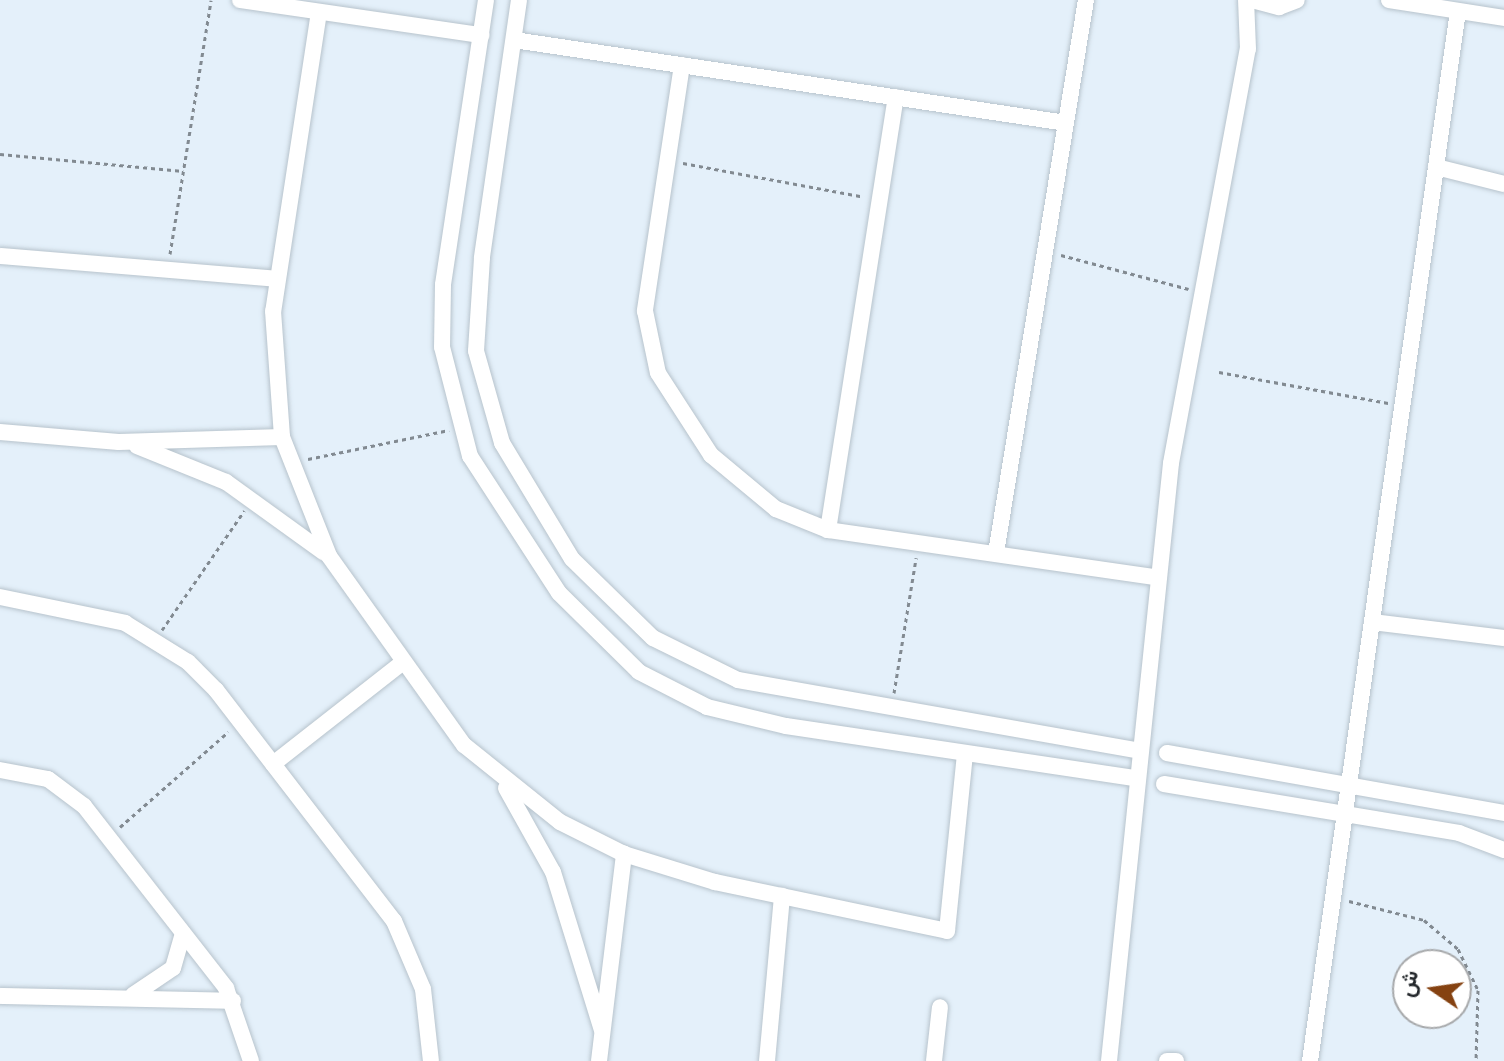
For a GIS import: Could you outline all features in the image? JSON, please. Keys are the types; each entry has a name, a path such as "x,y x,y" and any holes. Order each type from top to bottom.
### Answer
{"street":[{"path":"240,0 481,35"},
{"path":"486,0 441,316 459,428 488,492 532,560 639,672 746,719 1134,778"},
{"path":"519,0 482,258 476,351 485,398 524,485 572,559 653,638 738,680 1136,750"},
{"path":"996,553 1086,0"},
{"path":"1109,1061 1136,750 1156,577 1199,292 1248,49 1249,0 1279,7 1297,0"},
{"path":"1389,0 1504,18"},
{"path":"1310,1061 1458,11"},
{"path":"319,12 277,279 271,344 282,437 289,463 329,556 464,745 503,782 624,854 782,896 947,931 965,753"},
{"path":"514,40 1066,123"},
{"path":"682,65 645,311 658,373 731,475 776,509 828,530 1156,577"},
{"path":"828,530 896,97"},
{"path":"1436,167 1504,184"},
{"path":"0,256 277,279"},
{"path":"0,432 119,442 282,437"},
{"path":"119,442 188,463 253,498 329,556"},
{"path":"0,597 91,610 156,639 188,662 273,764 406,943 423,989 431,1061"},
{"path":"1372,622 1504,638"},
{"path":"273,764 403,662"},
{"path":"1167,753 1349,788 1504,813"},
{"path":"0,770 61,786 108,837 233,1001 251,1061"},
{"path":"503,782 553,872 602,1030"},
{"path":"1164,784 1459,833 1504,850"},
{"path":"599,1061 624,854"},
{"path":"767,1061 782,896"},
{"path":"128,997 167,975 183,933"},
{"path":"0,996 128,997 196,1006 233,1001"},
{"path":"934,1061 940,1007"},
{"path":"1167,1061 1176,1061"}],"path":[{"path":"167,269 211,0"},
{"path":"0,154 184,171"},
{"path":"667,161 880,199"},
{"path":"1045,251 1199,292"},
{"path":"1219,372 1403,405"},
{"path":"289,463 459,428"},
{"path":"156,639 253,498"},
{"path":"892,706 918,542"},
{"path":"108,837 240,722"},
{"path":"1333,898 1402,911 1458,949 1478,990 1476,1061"}]}
